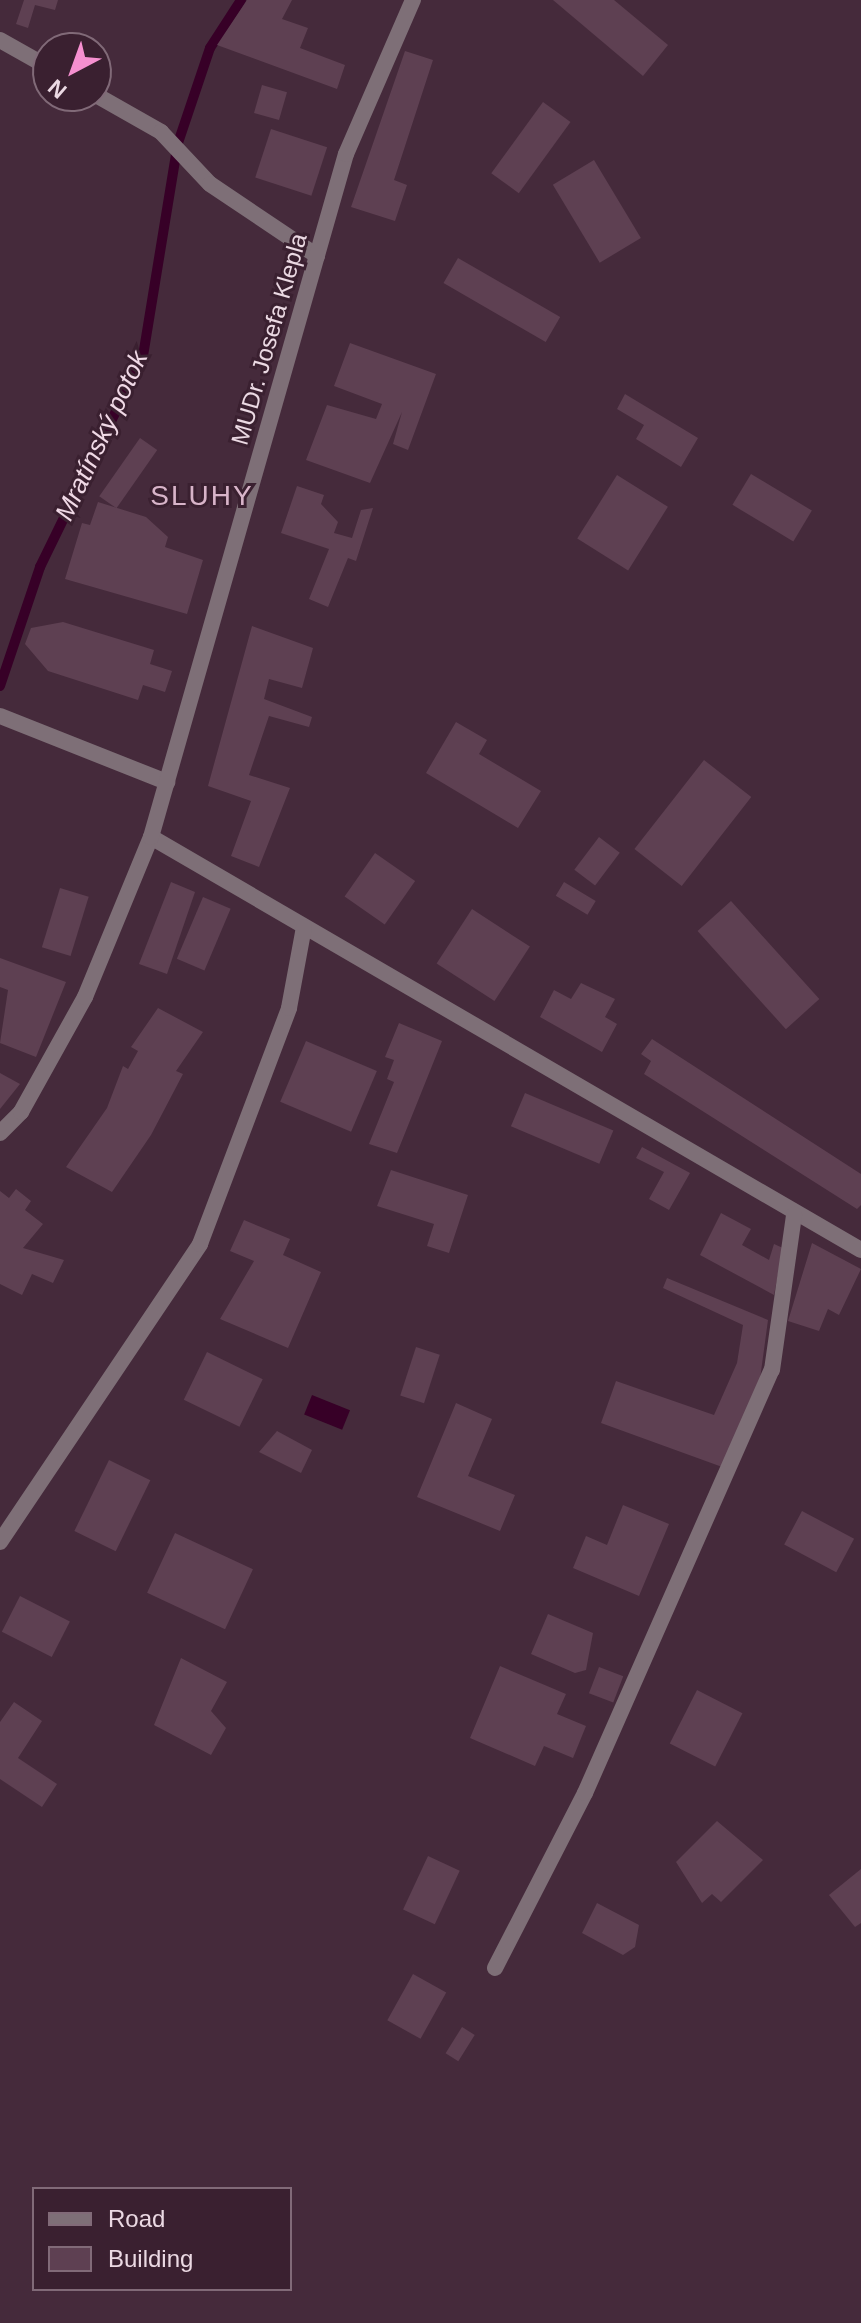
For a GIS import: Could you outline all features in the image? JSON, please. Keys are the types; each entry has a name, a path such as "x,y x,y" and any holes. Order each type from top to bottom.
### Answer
{"street":[{"name":"MUDr. Josefa Klepla","path":"0,1133 21,1112 85,997 151,837 346,154 413,0"},
{"path":"0,40 32,58"},
{"path":"112,104 161,132 210,184 317,256"},
{"path":"0,716 167,782"},
{"path":"151,837 794,1215 861,1250"},
{"path":"0,1542 200,1244 289,1008 304,927"},
{"path":"495,1968 585,1793 772,1370 794,1215"}],"shaded area":[{"path":"312,1395 350,1410 342,1430 304,1414"}],"building":[{"path":"24,0 58,0 55,10 35,5 28,28 16,24"},
{"path":"247,0 292,0 282,19 308,28 300,48 345,65 337,89 217,45"},
{"path":"553,0 614,0 668,45 643,76"},
{"path":"405,51 433,60 394,180 407,185 395,221 351,207"},
{"path":"262,85 287,92 279,120 254,113"},
{"path":"543,102 571,122 519,193 491,173"},
{"path":"271,129 327,147 311,196 255,178"},
{"path":"594,160 641,238 600,263 553,185"},
{"path":"458,258 560,317 546,342 444,283"},
{"path":"350,343 436,374 408,450 393,444 402,412 370,483 306,460 327,405 376,419 382,404 334,386"},
{"path":"625,394 698,438 681,467 636,439 644,425 617,409"},
{"path":"140,438 157,450 116,508 99,496"},
{"path":"751,474 812,511 793,541 732,505"},
{"path":"617,475 668,507 628,570 577,539"},
{"path":"297,486 324,495 321,504 338,522 334,533 352,538 361,510 373,508 356,561 348,558 328,607 309,599 329,549 281,533"},
{"path":"98,502 146,517 168,537 165,547 203,560 187,614 65,579 82,523 90,525"},
{"path":"63,622 154,650 150,664 172,671 165,692 143,685 138,700 48,671 25,644 31,628"},
{"path":"252,626 313,648 302,688 269,679 264,699 312,717 309,727 269,716 249,775 290,788 259,867 231,856 251,801 208,786"},
{"path":"456,722 487,740 479,754 541,791 518,828 426,773"},
{"path":"704,760 751,797 682,886 634,849"},
{"path":"599,837 620,853 595,885 574,870"},
{"path":"375,853 415,881 385,925 345,896"},
{"path":"171,882 195,892 167,974 139,964"},
{"path":"564,882 596,901 587,915 556,896"},
{"path":"60,888 89,897 71,956 42,947"},
{"path":"203,897 231,909 204,970 177,959"},
{"path":"731,901 819,999 786,1029 698,931"},
{"path":"472,909 530,947 494,1001 437,964"},
{"path":"0,958 66,982 36,1057 0,1043 8,990 0,987"},
{"path":"581,983 615,999 605,1017 617,1024 602,1052 540,1017 554,990 571,999"},
{"path":"158,1008 203,1032 176,1071 183,1074 151,1135 112,1192 66,1167 107,1108 123,1066 128,1069 138,1051 131,1047"},
{"path":"399,1023 442,1041 397,1153 369,1144 394,1082 387,1079 394,1060 385,1057"},
{"path":"652,1039 861,1174 861,1205 857,1209 644,1074 651,1061 641,1054"},
{"path":"306,1041 377,1071 351,1132 280,1102"},
{"path":"0,1073 20,1084 0,1109"},
{"path":"525,1093 613,1131 599,1164 511,1126"},
{"path":"642,1147 690,1173 669,1210 649,1199 664,1172 636,1158"},
{"path":"391,1170 468,1195 449,1253 427,1246 434,1224 377,1206"},
{"path":"16,1189 31,1201 25,1210 43,1224 23,1248 64,1260 53,1283 32,1274 22,1295 0,1284 0,1191 9,1198"},
{"path":"721,1213 751,1229 742,1245 769,1260 774,1244 783,1248 774,1295 700,1255"},
{"path":"244,1220 290,1239 283,1255 321,1272 288,1348 220,1319 254,1261 230,1251"},
{"path":"812,1243 861,1269 839,1315 828,1309 819,1331 788,1321"},
{"path":"667,1278 768,1320 760,1379 725,1468 601,1423 616,1381 714,1415 737,1363 743,1325 663,1288"},
{"path":"416,1347 440,1355 424,1403 400,1396"},
{"path":"207,1352 263,1379 239,1427 184,1400"},
{"path":"456,1403 492,1419 468,1476 515,1495 500,1531 417,1497"},
{"path":"277,1431 312,1450 301,1473 259,1452"},
{"path":"109,1460 150,1480 116,1551 74,1531"},
{"path":"623,1505 669,1524 639,1596 573,1568 586,1536 607,1545"},
{"path":"802,1511 854,1539 836,1572 784,1545"},
{"path":"175,1533 253,1569 225,1629 147,1593"},
{"path":"20,1596 70,1621 52,1657 2,1632"},
{"path":"548,1614 593,1633 586,1670 575,1673 531,1654"},
{"path":"181,1658 227,1682 211,1711 226,1728 211,1755 154,1725"},
{"path":"500,1666 566,1694 557,1714 586,1726 573,1758 544,1746 535,1766 470,1738"},
{"path":"599,1667 623,1676 613,1702 589,1693"},
{"path":"697,1690 742,1713 715,1767 670,1743"},
{"path":"14,1702 42,1721 18,1758 57,1784 42,1807 0,1779 0,1722"},
{"path":"717,1821 763,1860 721,1902 712,1894 702,1903 676,1862"},
{"path":"428,1856 460,1871 435,1924 403,1909"},
{"path":"861,1869 861,1923 855,1927 829,1895"},
{"path":"597,1903 639,1925 635,1947 623,1955 582,1933"},
{"path":"413,1974 446,1992 421,2039 387,2020"},
{"path":"462,2027 475,2035 458,2061 446,2053"}],"waterway":[{"name":"Mratínský potok","path":"0,686 40,567 143,356 178,143 210,48 241,0"}],"district":[{"name":"SLUHY","path":"202,496"}]}
